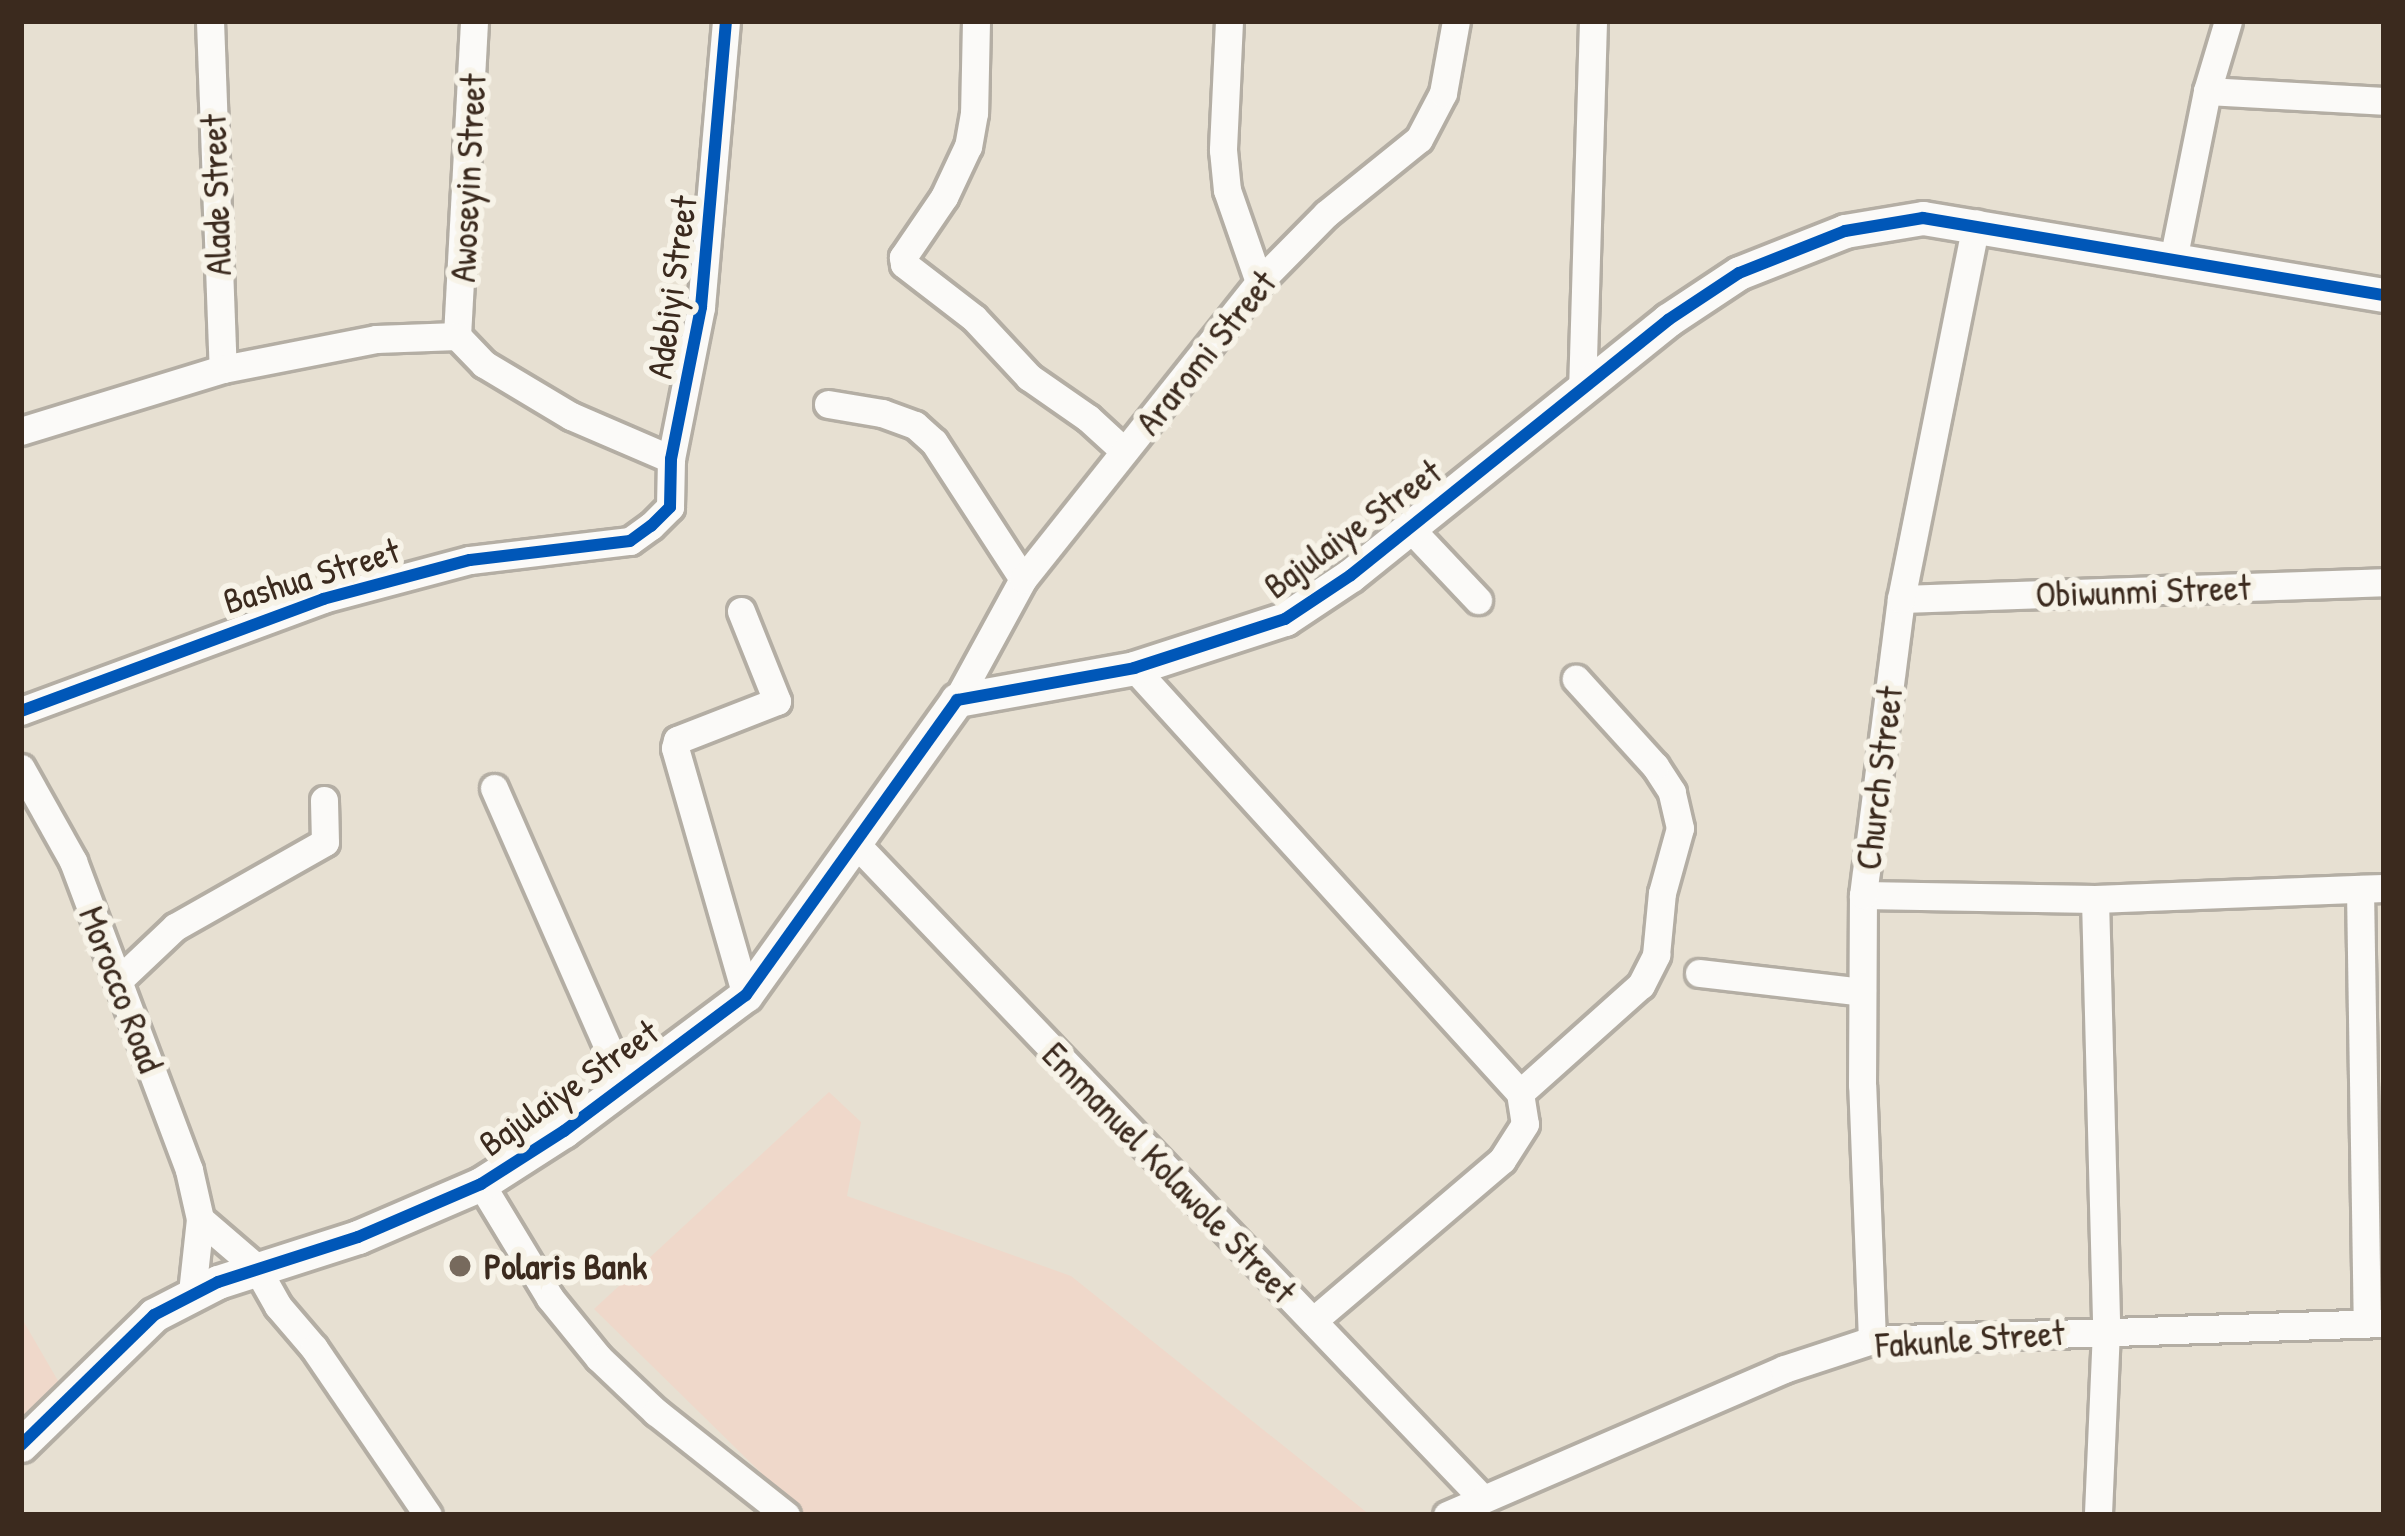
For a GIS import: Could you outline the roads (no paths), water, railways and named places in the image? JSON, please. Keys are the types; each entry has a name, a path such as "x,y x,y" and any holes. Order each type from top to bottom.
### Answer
{"street":[{"name":"Alade Street","path":"210,21 223,369"},
{"name":"Awoseyin Street","path":"457,336 473,21"},
{"name":"Adebiyi Street","path":"630,542 670,507 671,459 700,307 726,21"},
{"path":"976,21 974,113 968,146 944,197 903,257 909,268 974,318 1029,377 1088,418 1124,451"},
{"path":"1229,21 1223,150 1228,190 1259,282"},
{"name":"Araromi Street","path":"957,700 1023,578 1259,282 1326,214 1419,139 1443,93 1456,21"},
{"path":"1582,392 1593,21"},
{"path":"2173,260 2207,91 2228,21"},
{"path":"2207,91 2384,101"},
{"name":"Bajulaiye Street","path":"21,1445 154,1316 193,1293 358,1237 481,1184 625,1086 746,995 957,700 1134,668 1285,619 1351,575 1668,320 1739,272 1845,231 1923,218 1976,223 2384,295"},
{"name":"Church Street","path":"1872,1340 1863,895 1901,598 1976,223"},
{"path":"21,431 223,369 376,340 457,336 484,364 571,416 671,459"},
{"path":"828,404 881,413 915,425 934,442 1023,578"},
{"path":"1408,526 1478,600"},
{"name":"Bashua Street","path":"21,711 323,598 470,560 630,542"},
{"name":"Obiwunmi Street","path":"1901,598 2384,582"},
{"path":"741,610 777,701 677,740 675,748 746,995"},
{"path":"1134,668 1520,1093 1525,1124 1502,1160 1313,1321"},
{"path":"1520,1093 1641,985 1656,956 1662,893 1680,828 1672,792 1654,766 1576,679"},
{"name":"Morocco Road","path":"21,769 73,861 189,1170 200,1219 193,1293"},
{"path":"494,788 625,1086"},
{"path":"119,979 176,927 326,842 324,800"},
{"name":"Emmanuel Kolawole Street","path":"857,845 1483,1499"},
{"path":"1863,895 2095,898 2372,889 2376,1323"},
{"path":"2095,898 2106,1330 2098,1515"},
{"path":"1699,973 1862,992"},
{"path":"481,1184 550,1298 599,1358 656,1412 786,1515"},
{"path":"200,1219 256,1268 278,1306 314,1348 428,1515"},
{"name":"Fakunle Street","path":"1447,1515 1784,1369 1872,1340 2376,1323"}],"place":[{"name":"Polaris Bank","path":"460,1266"}]}
